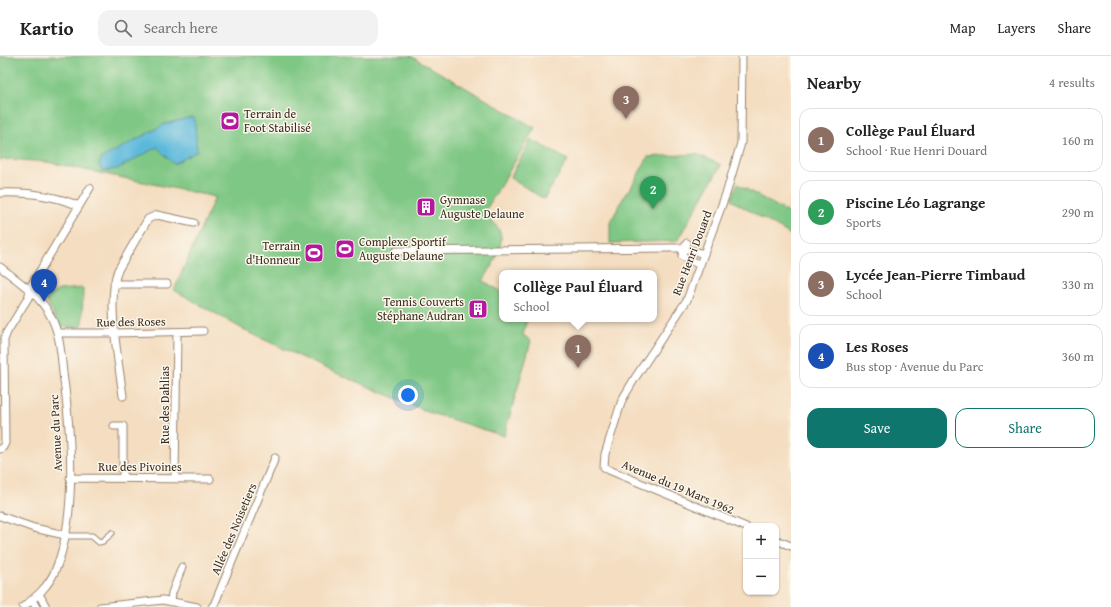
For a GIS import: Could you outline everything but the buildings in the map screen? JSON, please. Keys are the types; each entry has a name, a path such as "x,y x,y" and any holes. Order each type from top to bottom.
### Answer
{"street":[{"name":"Rue Henri Douard","path":"604,464 605,454 622,400 687,300 735,168 741,143 742,56"},
{"path":"0,449 4,447 5,443 4,340 7,332 28,298 32,284 90,188"},
{"path":"0,193 42,195 63,199 79,206"},
{"path":"123,396 114,312 114,284 118,270 148,219 157,216 194,223"},
{"path":"686,246 682,253 684,257 700,265"},
{"path":"396,251 686,246 704,254"},
{"name":"Avenue du Parc","path":"0,267 44,304 58,333 67,402 70,443 68,515 60,556 48,585 23,607"},
{"path":"114,284 167,284"},
{"name":"Rue des Roses","path":"58,333 203,331"},
{"name":"Rue des Dahlias","path":"175,478 177,332"},
{"path":"114,426 123,426 123,478"},
{"name":"Allée des Noisetiers","path":"212,607 275,458"},
{"name":"Avenue du 19 Mars 1962","path":"604,464 604,467 609,470 743,526"},
{"name":"Rue des Pivoines","path":"70,478 210,479"},
{"path":"0,516 34,528 65,535 92,536 99,542 103,541 112,533"},
{"path":"779,541 791,546"},
{"path":"171,601 172,593 182,567"},
{"path":"39,594 46,607"},
{"path":"32,600 36,607"},
{"path":"100,607 163,600 197,607"}],"green space":[{"name":"Complexe Sportif Auguste Delaune","path":"0,56 411,56 535,128 484,213 499,230 501,242 497,256 483,281 499,290 499,322 526,322 523,335 531,341 504,436 431,413 331,371 248,332 174,290 215,197 47,162 9,159 0,160"},
{"path":"531,139 568,160 544,199 510,178"},
{"path":"697,154 721,165 677,241 610,243 610,223 627,191 629,191 648,157"},
{"path":"737,184 791,214 791,235 731,200"},
{"path":"83,288 82,327 60,327 45,298 59,290"}],"water":[{"path":"192,117 195,122 197,151 174,164 157,147 117,169 102,171 99,165 102,158 165,124"}],"place":[{"name":"Lycée Jean-Pierre Timbaud","path":"626,119"},
{"name":"Terrain de Foot Stabilisé","path":"230,121"},
{"name":"Gymnase Auguste Delaune","path":"426,207"},
{"name":"Piscine Léo Lagrange","path":"653,209"},
{"name":"Complexe Sportif Auguste Delaune","path":"345,249"},
{"name":"Terrain d'Honneur","path":"314,253"},
{"name":"Les Roses","path":"44,302"},
{"name":"Tennis Couverts Stéphane Audran","path":"478,309"},
{"name":"Collège Paul Éluard","path":"578,368"}]}
